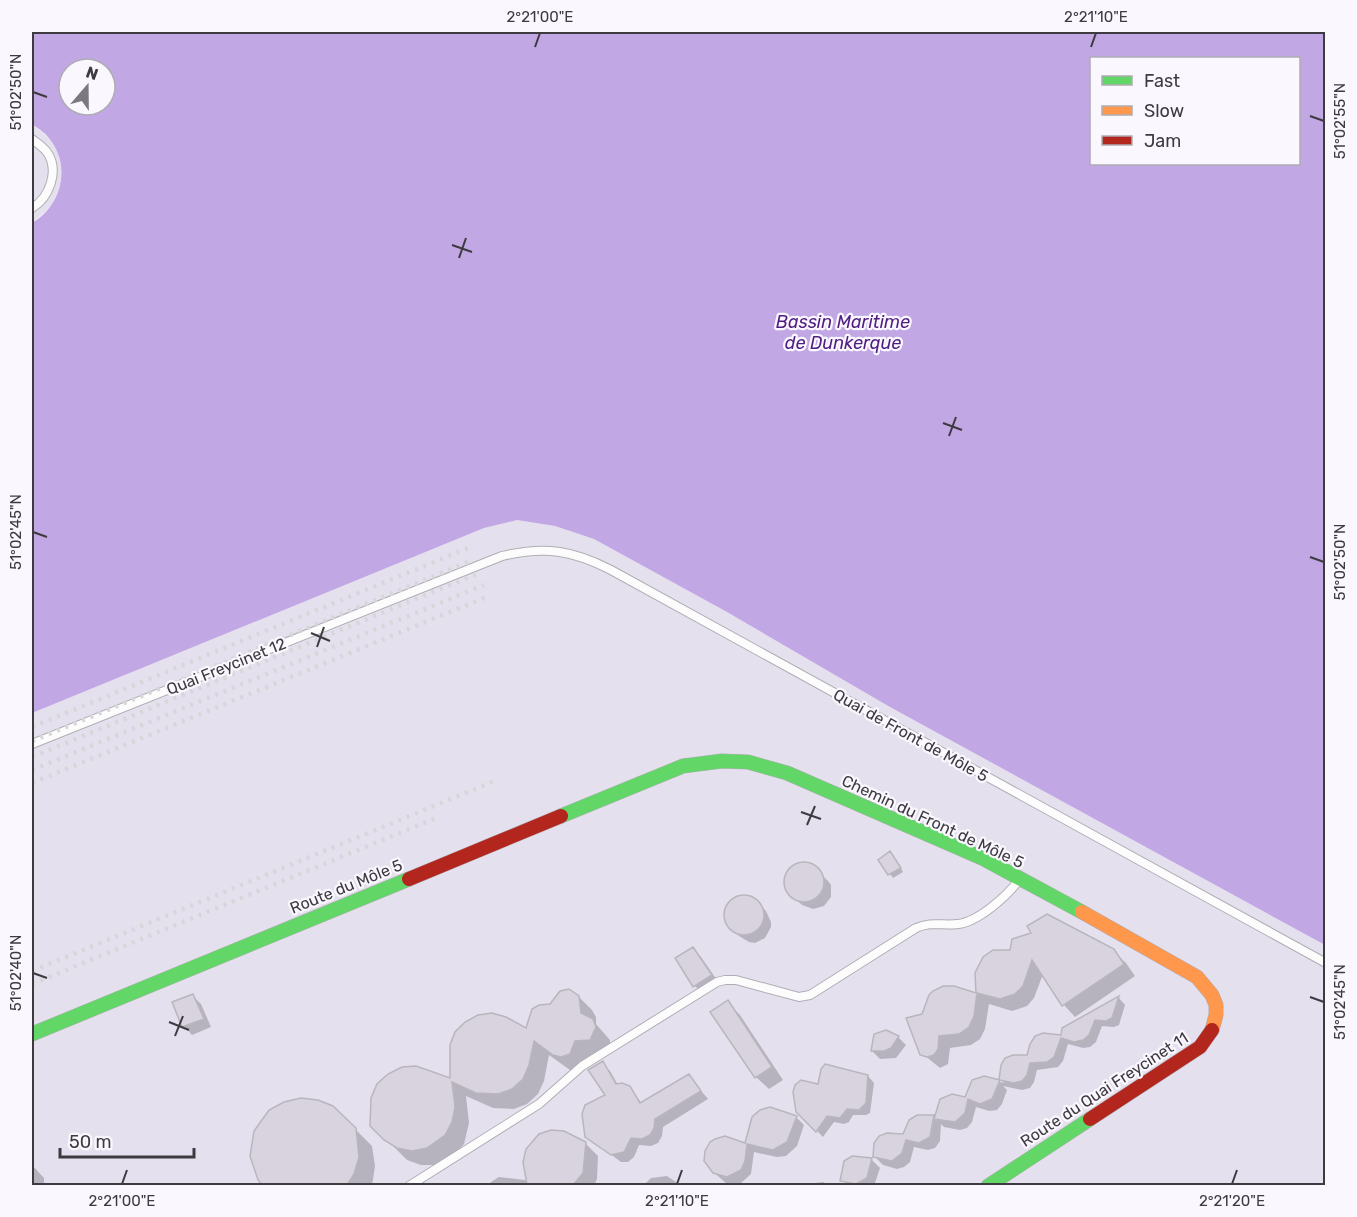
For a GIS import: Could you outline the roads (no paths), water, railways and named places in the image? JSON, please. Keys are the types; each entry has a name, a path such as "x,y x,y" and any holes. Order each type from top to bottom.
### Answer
{"street":[{"name":"Chemin du Front de Môle 5","path":"674,770 693,764 723,760 754,763 776,769 969,852 1194,974 1207,985 1216,1005"},
{"name":"Route du Môle 5","path":"32,1034 674,770"},
{"name":"Route du Quai Freycinet 11","path":"988,1185 1191,1054 1211,1034 1216,1019 1216,1005"}],"lane":[{"path":"32,139 51,159 52,173 50,187 42,200 32,208"},
{"name":"Quai de Front de Môle 5","path":"487,562 521,552 539,550 553,550 587,558 1326,963"},
{"name":"Quai Freycinet 12","path":"32,744 487,562"},
{"path":"409,1185 539,1104 582,1066 717,982 730,979 799,997 810,995 916,928 929,924 960,924 970,921 1006,895 1020,879"}],"water":[{"name":"Bassin Maritime de Dunkerque","path":"32,32 1325,32 1325,945 890,707 727,612 594,539 555,526 517,520 484,528 32,713 32,223 50,208 60,187 61,164 52,142 32,124"}],"railway":[{"path":"32,727 468,548"},
{"path":"32,741 473,560"},
{"path":"32,757 479,573"},
{"path":"32,770 484,585"},
{"path":"32,783 489,596"},
{"path":"32,971 497,780"},
{"path":"32,984 436,818"}]}
